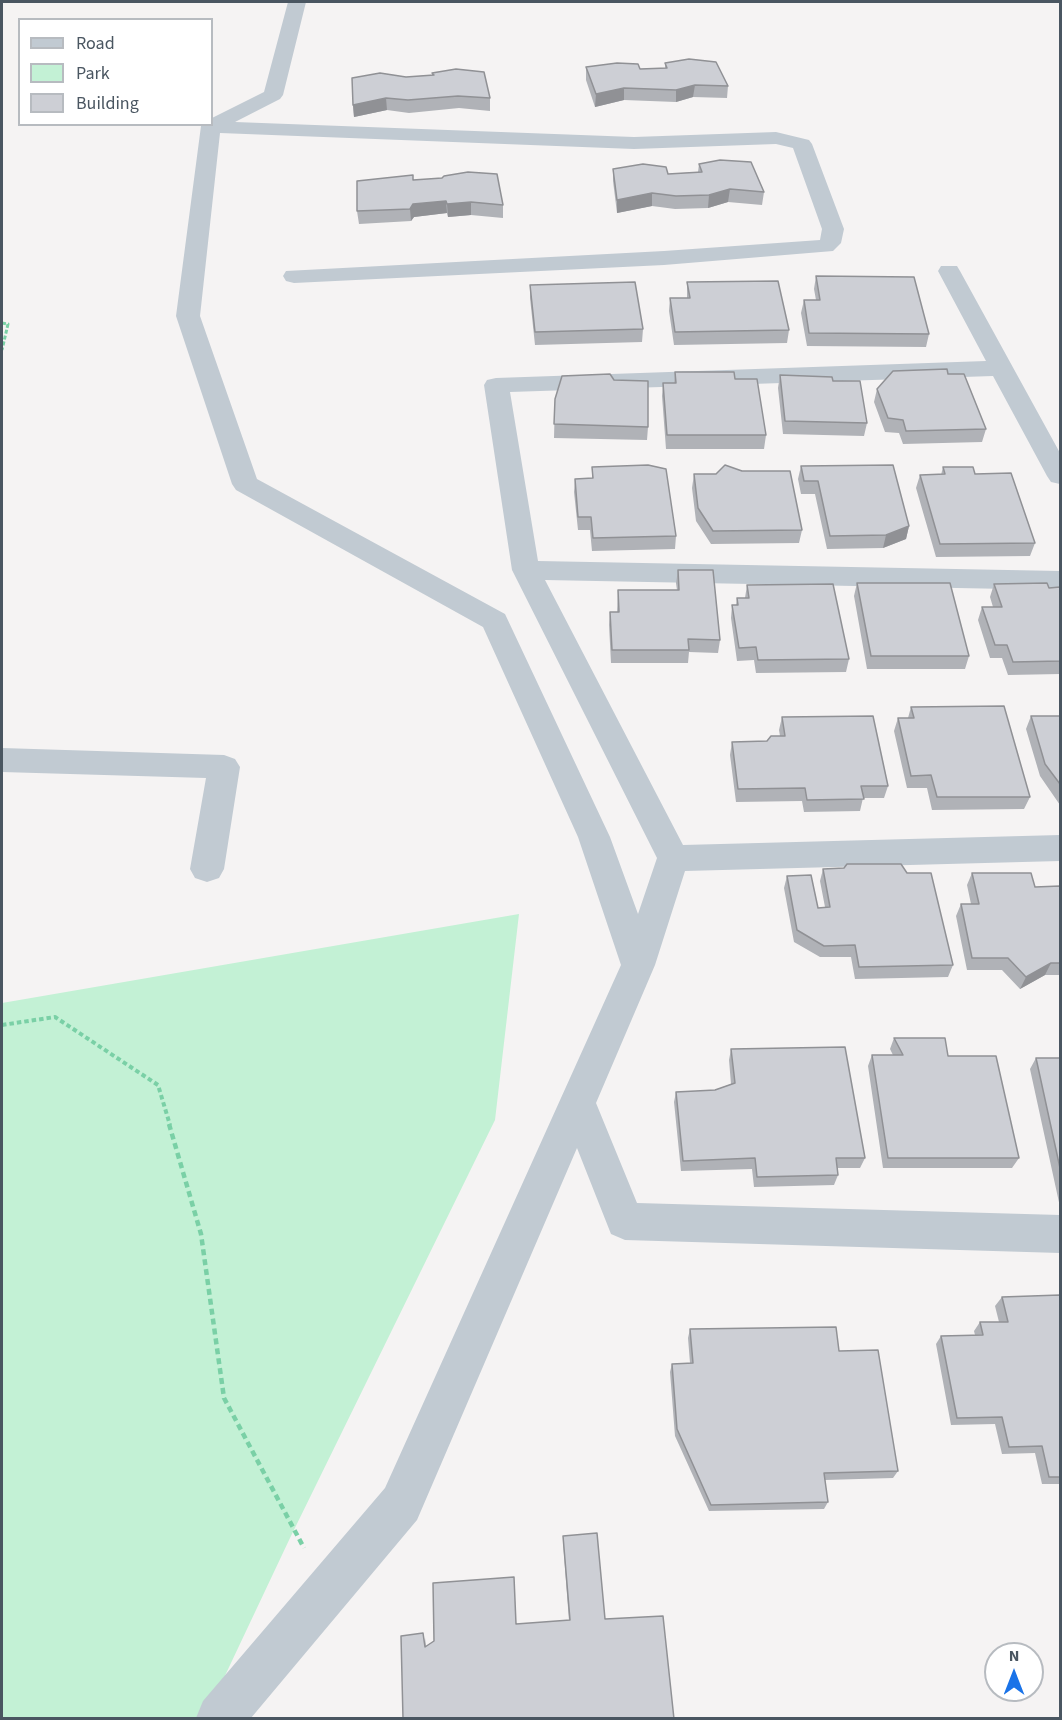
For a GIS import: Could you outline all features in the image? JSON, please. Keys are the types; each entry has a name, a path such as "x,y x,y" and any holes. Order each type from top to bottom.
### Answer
{"street":[{"path":"213,125 273,95 297,2"},
{"path":"294,276 676,257 825,246 830,243 833,229 802,144 776,138 634,143 211,126 188,316 245,484 495,621 594,837 638,965"},
{"path":"949,271 1060,476"},
{"path":"220,1719 401,1504 638,965 673,858 526,570 496,385 1002,368"},
{"path":"526,570 1060,580"},
{"path":"2,760 224,767 207,869"},
{"path":"673,858 1060,848"},
{"path":"578,1102 625,1221 1060,1234"}],"path":[{"path":"2,323 8,324 2,350"},
{"path":"2,1025 55,1017 158,1085 201,1234 224,1398 327,1592"}],"green space":[{"path":"519,914 495,1120 290,1538 205,1718 2,1718 2,1003"}],"building":[{"path":"689,59 716,62 728,86 695,85 676,90 624,88 596,94 586,67 617,63 638,64 640,69 667,68 665,63"},
{"path":"456,69 484,72 490,98 458,96 408,100 386,98 353,105 352,78 380,73 406,77 434,75 432,73"},
{"path":"720,160 751,162 764,192 730,189 709,195 676,196 652,193 617,200 613,169 643,164 666,167 668,174 702,172 699,164"},
{"path":"468,172 497,174 503,205 471,202 447,204 446,201 413,204 410,209 357,211 357,181 413,175 413,180 442,178"},
{"path":"816,276 914,277 929,334 809,333 804,300 820,300"},
{"path":"778,281 789,330 675,332 670,298 690,298 687,282"},
{"path":"635,282 643,329 535,332 530,285"},
{"path":"947,369 948,374 964,374 986,429 906,431 903,420 888,418 877,389 893,371"},
{"path":"675,372 734,372 735,379 757,379 766,435 667,435 663,383 676,383"},
{"path":"610,374 614,380 648,381 648,427 554,424 555,399 562,376"},
{"path":"780,375 832,377 833,381 860,381 867,423 785,421"},
{"path":"648,465 666,469 676,536 593,538 591,517 578,517 575,479 593,478 592,467"},
{"path":"725,465 742,471 790,471 802,530 713,531 698,508 694,474 716,474"},
{"path":"893,465 909,526 886,535 830,536 818,481 804,481 801,466"},
{"path":"943,467 973,467 975,474 1011,473 1035,543 940,544 920,475 945,474"},
{"path":"678,570 713,570 720,640 688,639 689,650 612,650 610,612 619,612 618,590 679,590"},
{"path":"857,583 950,583 969,656 871,656"},
{"path":"1047,583 1049,588 1060,587 1060,661 1013,662 1007,645 995,645 982,607 1002,607 994,584"},
{"path":"833,584 849,659 758,660 756,647 739,648 732,605 738,605 737,598 749,598 747,585"},
{"path":"1004,706 1030,797 937,797 931,775 911,776 898,718 914,718 911,707"},
{"path":"873,716 888,786 861,786 864,799 807,800 805,788 738,789 732,742 767,741 771,736 785,736 782,717"},
{"path":"1031,716 1060,716 1060,784 1045,764"},
{"path":"847,864 901,864 907,873 931,873 953,965 859,967 855,945 824,946 797,930 787,876 811,875 818,908 830,907 823,869 844,868"},
{"path":"972,873 1031,873 1035,887 1060,886 1060,963 1051,963 1026,977 1008,958 972,958 961,904 979,904"},
{"path":"894,1038 945,1038 948,1056 996,1056 1019,1158 888,1158 872,1055 903,1055"},
{"path":"845,1047 865,1158 836,1158 838,1175 757,1177 755,1158 683,1161 676,1092 715,1090 735,1083 731,1049"},
{"path":"1036,1058 1060,1058 1060,1168"},
{"path":"1060,1295 1060,1477 1049,1477 1042,1446 1009,1447 1002,1417 957,1418 941,1336 983,1335 980,1322 1008,1322 1002,1297"},
{"path":"836,1327 839,1351 878,1350 898,1471 824,1473 828,1502 711,1505 677,1429 672,1364 693,1363 690,1329"},
{"path":"597,1533 605,1619 663,1616 674,1719 403,1719 401,1636 423,1633 425,1647 434,1641 433,1583 514,1577 516,1624 570,1620 563,1536"}]}
